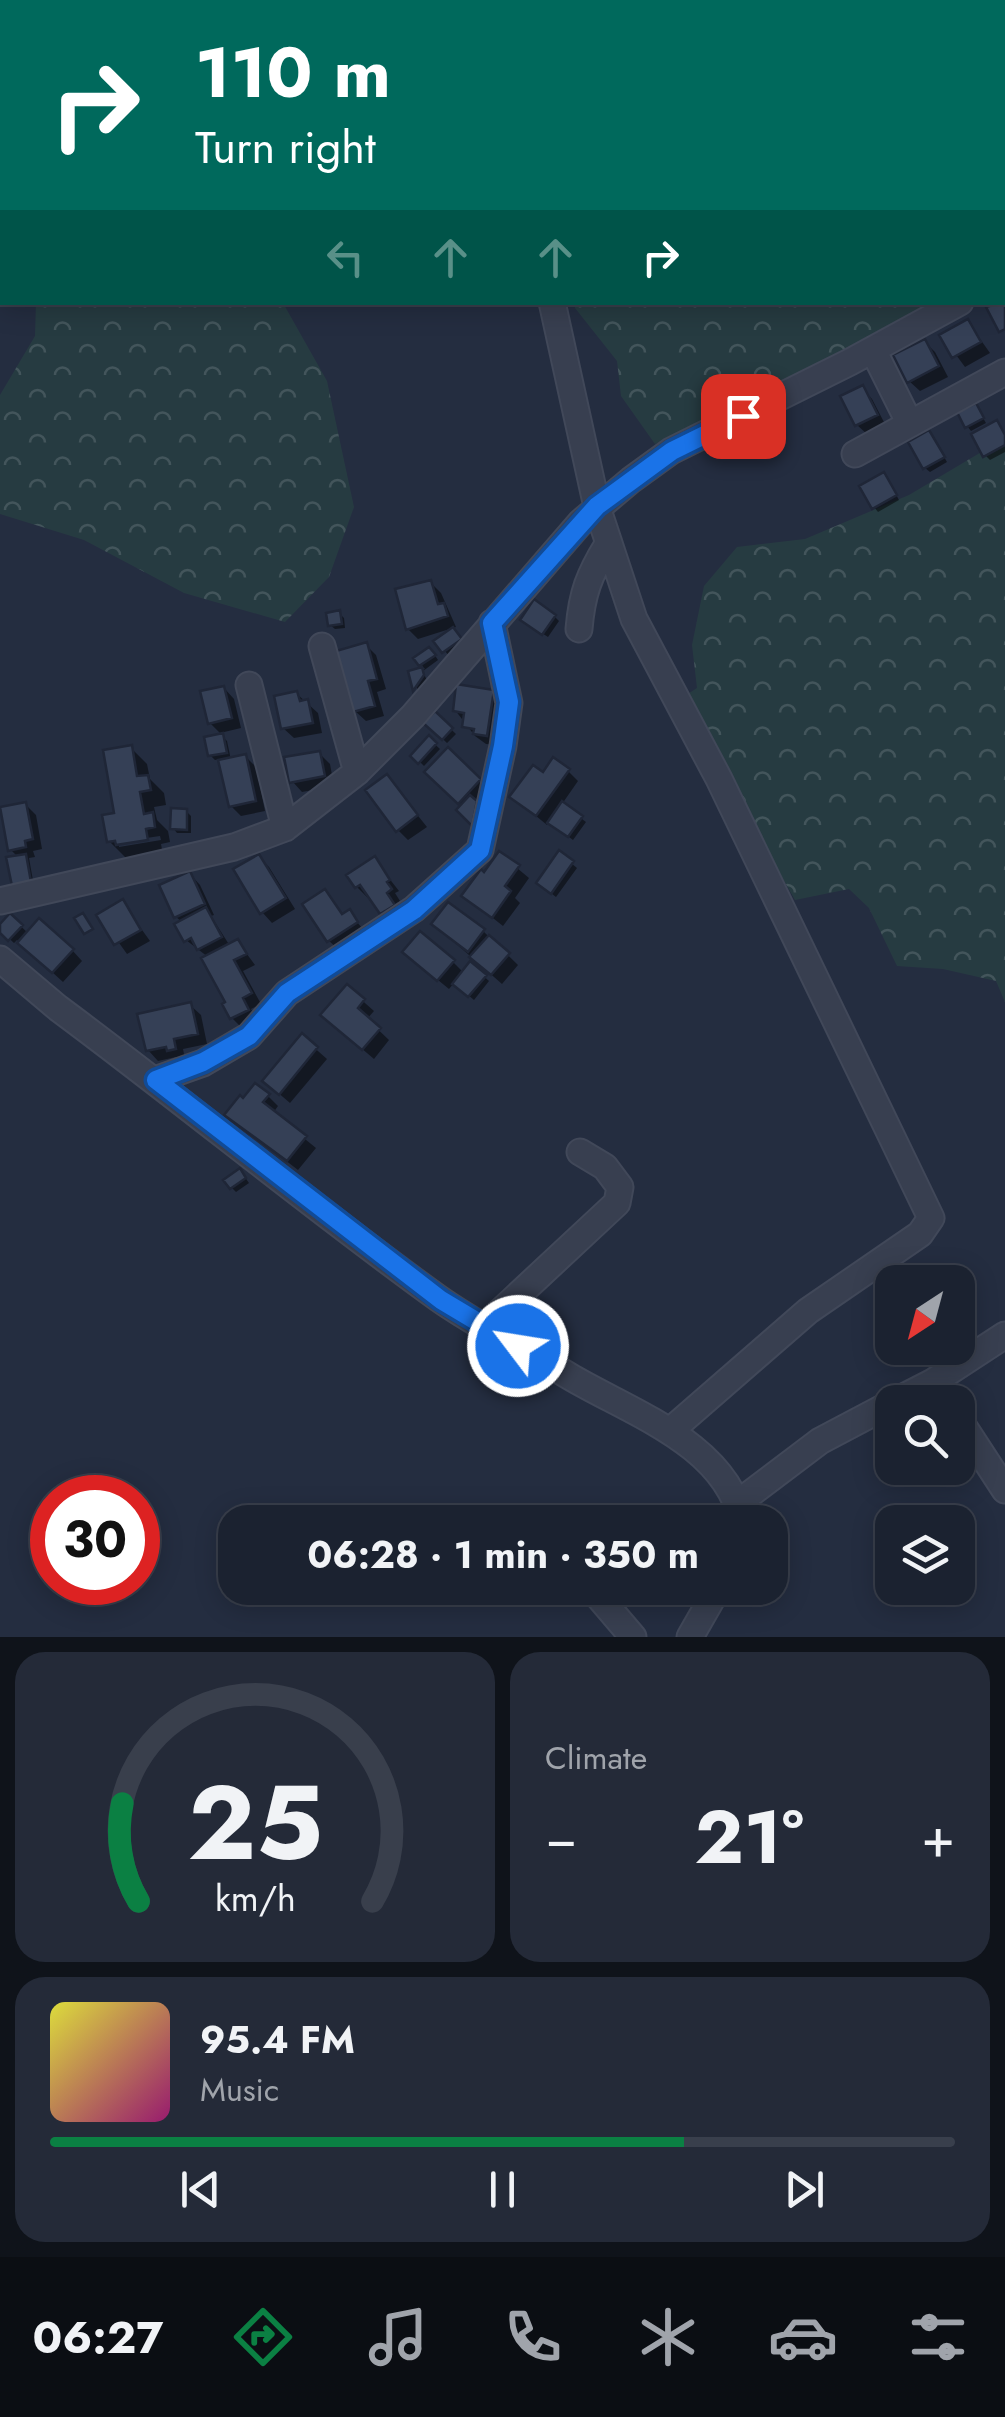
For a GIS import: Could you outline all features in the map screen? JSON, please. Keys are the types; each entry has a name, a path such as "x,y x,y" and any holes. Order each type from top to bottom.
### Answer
{"street":[{"path":"553,305 597,506 634,619 719,779 931,1218 920,1234 808,1312 670,1431"},
{"path":"0,901 234,846 286,828 357,772 413,716 597,506 672,451 955,305"},
{"path":"873,350 910,424"},
{"path":"855,454 1005,372"},
{"path":"579,629 581,597 608,544"},
{"path":"156,1080 203,1062 249,1036 287,993 414,910 480,850 509,702 492,623"},
{"path":"322,646 357,772"},
{"path":"249,685 286,828"},
{"path":"0,959 58,1008 441,1300 670,1431 708,1462 735,1505"},
{"path":"486,1326 617,1203 620,1187 605,1167 580,1152"},
{"path":"948,1385 1005,1335"},
{"path":"749,1505 820,1441 875,1412"},
{"path":"975,1444 1005,1490"},
{"path":"606,1605 633,1637"},
{"path":"690,1637 708,1605"}],"green space":[{"path":"36,305 284,305 327,381 354,507 329,577 285,622 184,593 84,540 0,514 0,395 35,336"},
{"path":"933,305 849,351 655,444 621,396 617,361 575,308"},
{"path":"1005,438 1005,1002 996,981 943,969 897,966 869,908 849,889 795,900 680,699 697,688 692,645 704,586 737,547 805,539 909,495"}],"building":[{"path":"1005,305 1005,329 999,332 986,307"},
{"path":"968,319 981,342 952,358 939,335"},
{"path":"925,339 939,366 907,383 893,355"},
{"path":"863,385 878,415 855,426 840,396"},
{"path":"976,403 984,418 965,428 957,412"},
{"path":"997,420 1005,435 1005,445 983,457 971,434"},
{"path":"929,430 945,457 923,469 908,442"},
{"path":"884,472 897,495 872,509 859,486"},
{"path":"431,580 438,604 444,603 448,616 406,630 395,589"},
{"path":"534,599 556,615 542,635 520,620"},
{"path":"340,610 342,624 328,626 326,613"},
{"path":"453,627 462,639 442,653 433,641"},
{"path":"367,642 377,679 368,681 375,706 353,712 336,651"},
{"path":"429,647 436,655 419,666 413,658"},
{"path":"422,667 424,675 413,691 408,671"},
{"path":"456,684 494,690 487,736 462,727 464,713 453,711"},
{"path":"224,686 232,718 208,724 200,691"},
{"path":"297,691 300,701 308,699 313,723 281,729 274,696"},
{"path":"435,711 453,728 442,740 423,723"},
{"path":"223,733 227,753 208,756 204,737"},
{"path":"429,735 437,743 418,764 410,756"},
{"path":"132,745 137,776 148,775 151,790 140,792 144,814 153,812 155,827 146,829 148,840 116,845 115,841 107,842 102,815 114,813 103,750"},
{"path":"448,747 481,779 458,804 424,772"},
{"path":"320,751 325,776 289,783 284,757"},
{"path":"246,754 256,801 229,807 218,760"},
{"path":"553,757 570,769 536,816 509,797 533,765 543,772"},
{"path":"387,774 418,815 396,832 365,790"},
{"path":"470,795 477,801 472,826 456,810"},
{"path":"562,801 583,816 568,837 547,823"},
{"path":"26,802 33,839 25,841 26,847 8,851 0,807"},
{"path":"171,808 187,809 187,830 170,829"},
{"path":"559,850 574,861 551,894 536,883"},
{"path":"499,851 520,865 505,886 511,891 492,918 461,896"},
{"path":"26,854 31,882 12,886 6,857"},
{"path":"259,854 286,898 260,914 233,869"},
{"path":"375,856 390,880 387,882 392,889 387,893 395,905 380,914 360,885 355,888 346,875"},
{"path":"190,871 205,904 174,918 159,885"},
{"path":"325,889 342,914 350,909 358,922 327,942 302,904"},
{"path":"123,899 141,930 114,945 96,915"},
{"path":"448,902 485,929 468,952 431,924"},
{"path":"206,907 222,937 197,950 191,938 184,942 174,924"},
{"path":"10,913 23,925 8,941 0,933 0,924"},
{"path":"83,913 93,929 84,934 74,918"},
{"path":"39,918 74,949 52,973 17,943"},
{"path":"420,931 455,960 437,981 402,952"},
{"path":"489,935 510,953 491,975 469,957"},
{"path":"238,939 247,954 234,960 252,993 243,998 249,1010 230,1019 201,958"},
{"path":"470,961 487,975 468,997 452,984"},
{"path":"347,984 365,999 358,1008 381,1028 362,1050 320,1015"},
{"path":"191,1002 198,1034 174,1039 176,1049 146,1051 137,1014"},
{"path":"302,1033 318,1047 279,1095 262,1081"},
{"path":"255,1083 270,1094 263,1102 307,1136 287,1161 224,1115"},
{"path":"240,1168 246,1178 230,1189 223,1180"}],"route":[{"path":"518,1346 441,1300 156,1080 203,1062 249,1036 287,993 414,910 480,850 509,702 492,623 597,506 672,451 743,416"}]}
